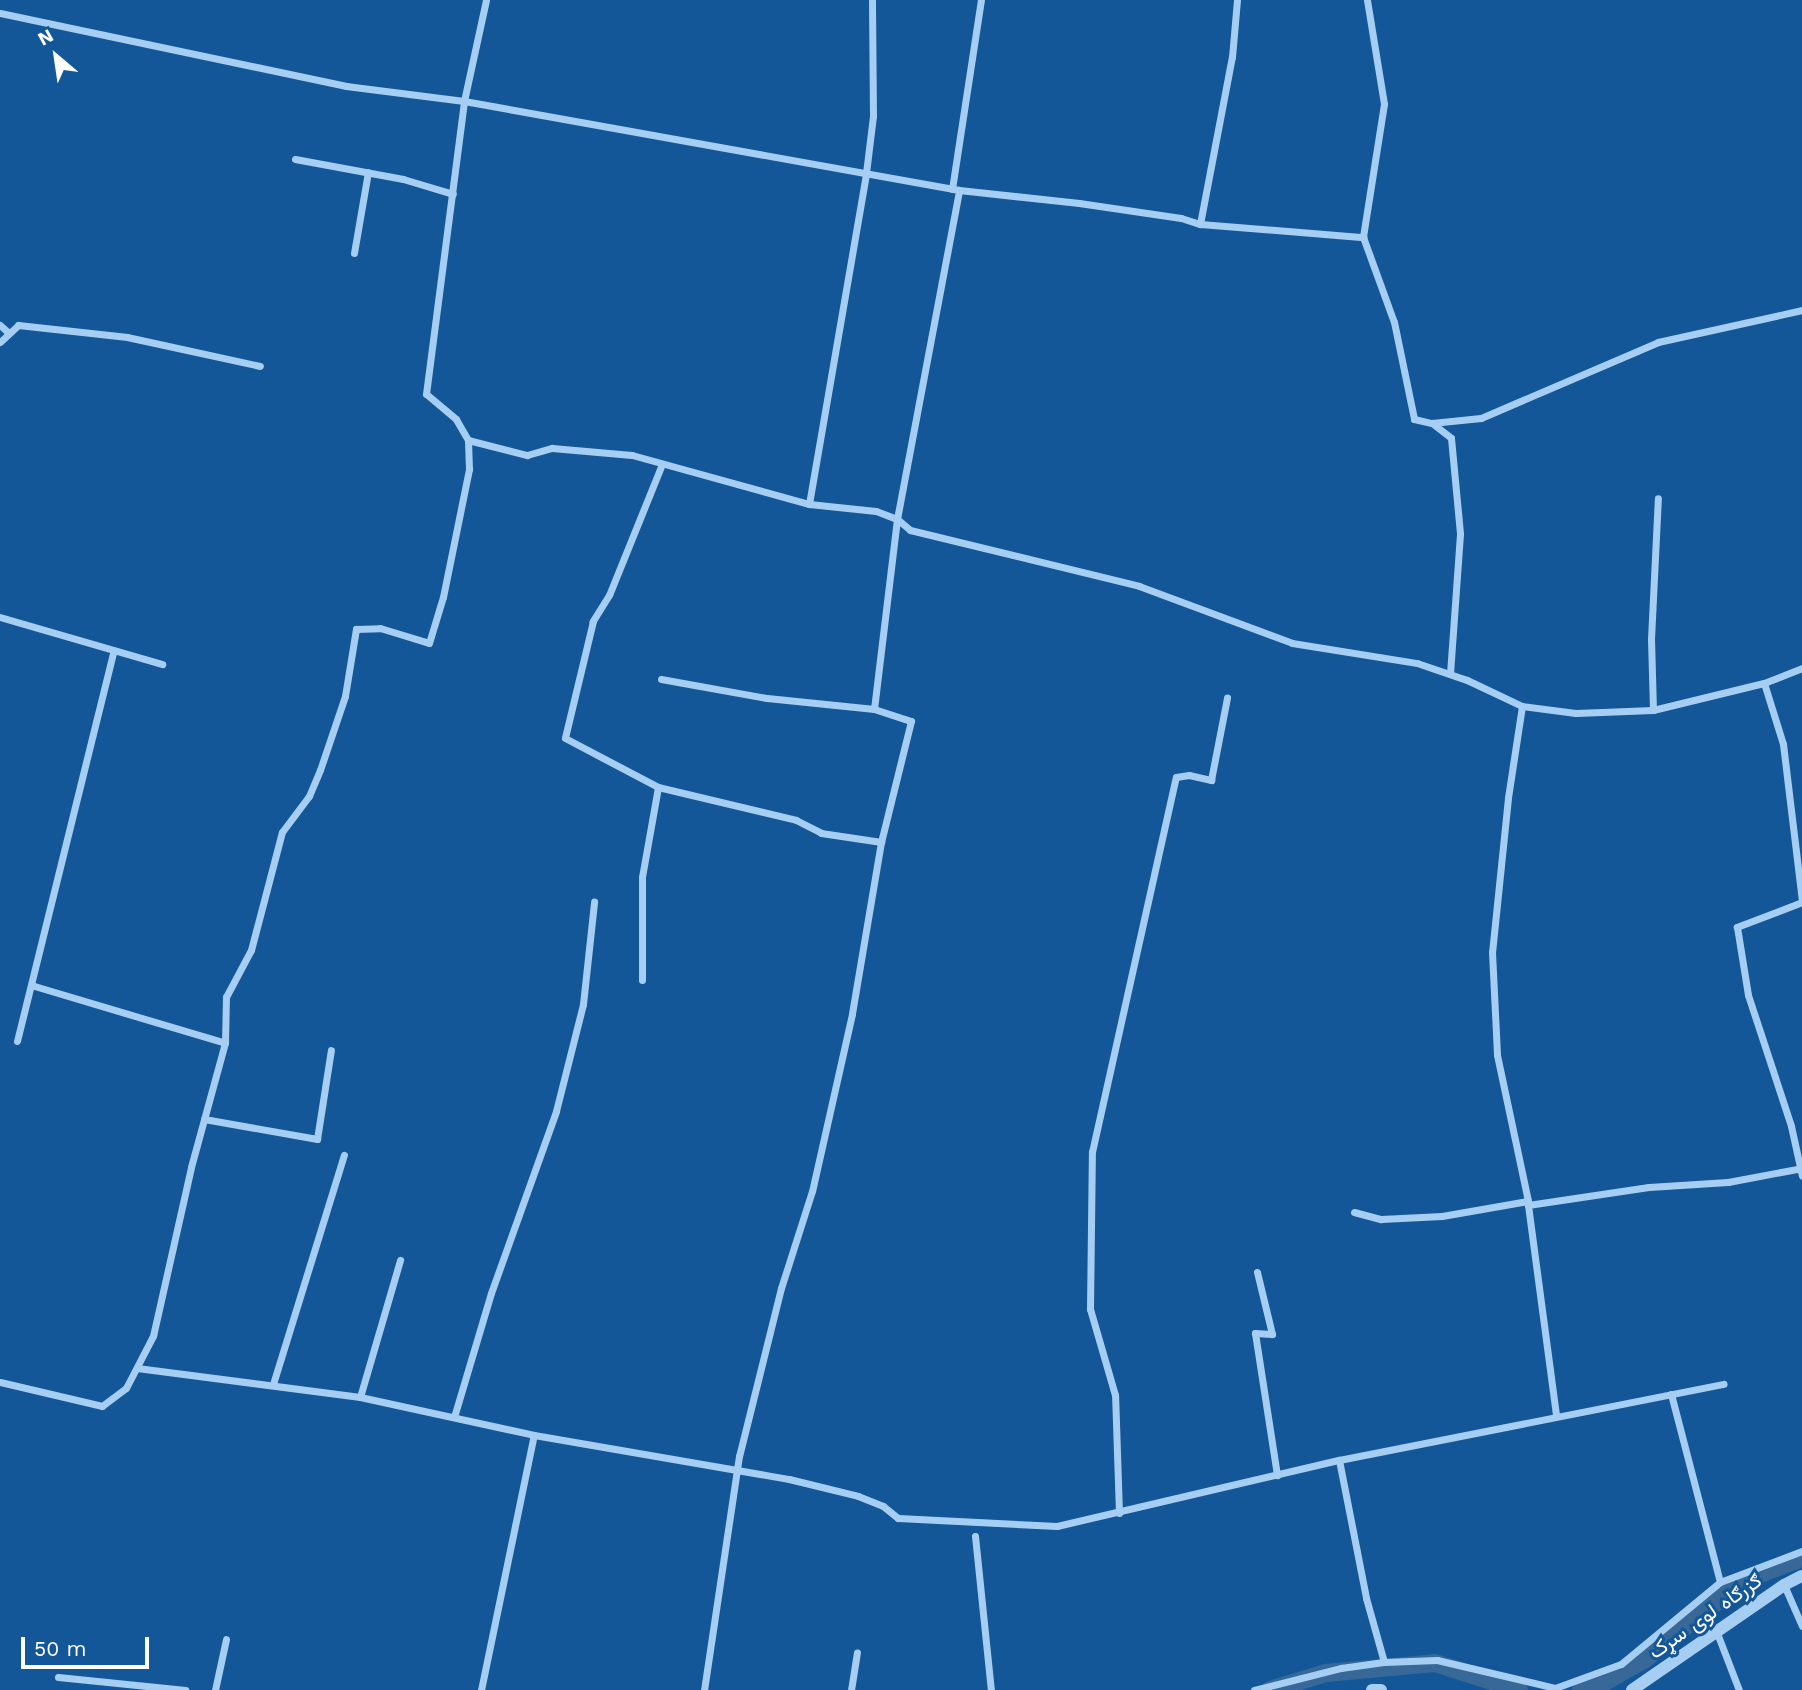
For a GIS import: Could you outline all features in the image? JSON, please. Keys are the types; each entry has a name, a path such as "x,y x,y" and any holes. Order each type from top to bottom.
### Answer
{"street":[{"path":"0,1382 102,1406 126,1388 153,1336 204,1119 225,1043 226,997 251,950 282,832 309,796 320,770 345,696 356,629 380,628 429,643 443,597 469,469 468,440 456,419 426,394 464,101 486,0"},
{"path":"809,504 866,173 873,116 872,0"},
{"path":"874,709 897,519 955,189 981,0"},
{"path":"1200,224 1232,57 1237,0"},
{"path":"1367,0 1384,104 1363,237 1394,322 1413,419 1432,423 1481,418 1658,341 1802,310"},
{"path":"0,13 346,86 464,101 955,189 1092,205 1200,224 1363,237"},
{"path":"295,159 368,172 453,194"},
{"path":"354,253 368,172"},
{"path":"0,325 9,333"},
{"path":"0,342 18,325 127,337 260,366"},
{"path":"1432,423 1451,438 1460,534 1450,674"},
{"path":"468,440 527,455 552,448 632,454 809,504 876,511 897,519 909,530 1139,586 1292,643 1417,663 1450,674 1522,706 1576,713 1653,710 1764,683 1802,668"},
{"path":"662,464 609,595 593,621 565,738 658,787 796,820 821,833 881,842"},
{"path":"1653,710 1651,650 1658,498"},
{"path":"0,617 113,652 162,664"},
{"path":"17,1041 113,652"},
{"path":"661,679 767,698 874,709 911,721 881,842 852,1014 813,1191 781,1288 737,1471 704,1690"},
{"path":"1354,1212 1381,1219 1442,1216 1649,1187 1728,1182 1801,1171 1791,1126 1748,995 1737,927 1802,902 1783,744 1764,683"},
{"path":"1119,1513 1115,1395 1090,1309 1092,1152 1176,777 1189,775 1211,780 1227,698"},
{"path":"1522,706 1508,798 1492,952 1497,1055 1528,1203 1556,1416"},
{"path":"642,980 642,877 658,787"},
{"path":"454,1417 491,1293 555,1111 583,1004 594,902"},
{"path":"31,985 225,1043"},
{"path":"204,1119 317,1139 331,1050"},
{"path":"273,1384 344,1155"},
{"path":"360,1397 400,1260"},
{"path":"1257,1272 1272,1334 1255,1333 1277,1475"},
{"path":"137,1367 360,1397 534,1435 789,1479 858,1496 883,1506 898,1518 1057,1526 1339,1460 1724,1384"},
{"path":"1671,1394 1720,1582"},
{"path":"481,1690 534,1435"},
{"path":"1339,1460 1366,1598 1384,1662"},
{"path":"975,1536 991,1690"},
{"path":"1254,1690 1341,1668 1384,1662 1437,1660 1555,1688 1621,1664 1720,1582 1802,1551"},
{"name":"ګزرګاه لوی سړک","path":"1632,1690 1784,1585 1802,1576"},
{"path":"1784,1585 1802,1626"},
{"path":"1717,1633 1739,1690"},
{"path":"215,1690 226,1639"},
{"path":"851,1690 857,1652"},
{"path":"58,1677 185,1690"},
{"path":"1371,1690 1381,1690"}],"waterway":[{"path":"1581,1690 1594,1688 1645,1659 1744,1580 1802,1558"},
{"path":"1270,1690 1326,1673 1435,1663 1519,1690"}]}
